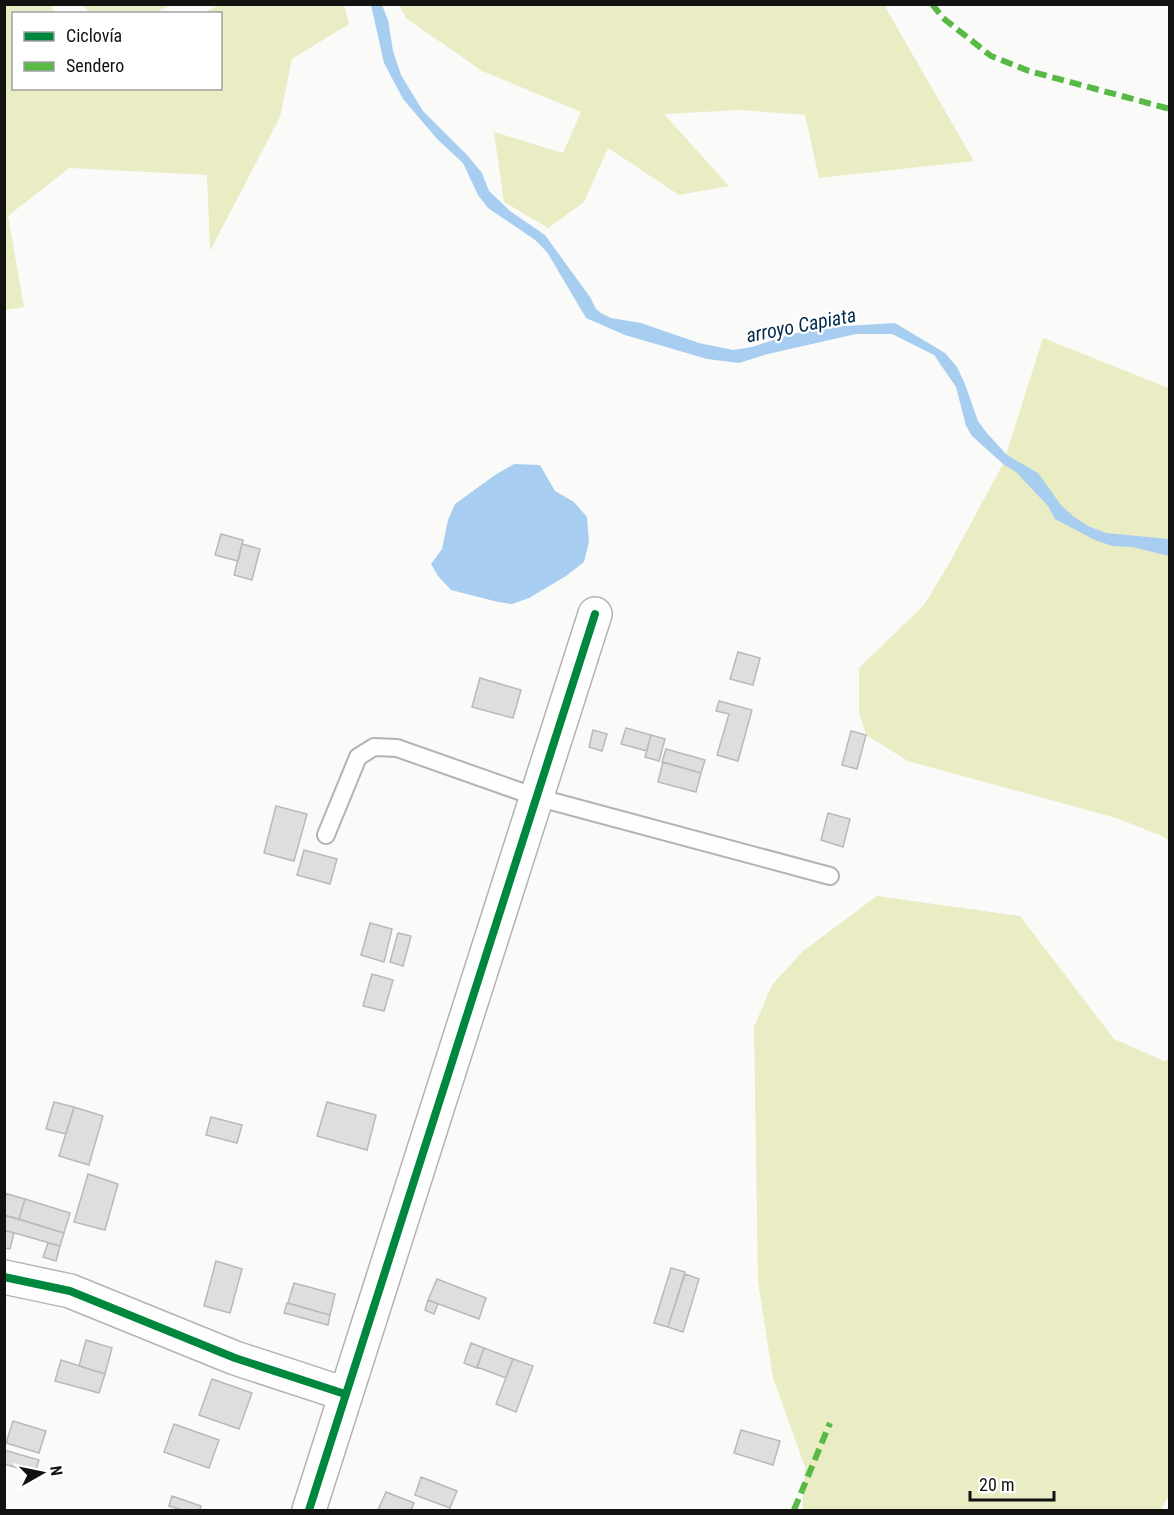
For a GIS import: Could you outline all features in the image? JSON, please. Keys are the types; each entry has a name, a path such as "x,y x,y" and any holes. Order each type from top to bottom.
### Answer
{"street":[{"path":"309,1510 595,614"},
{"path":"4,1277 70,1291 235,1358 345,1394"}],"lane":[{"path":"326,835 358,758 374,747 398,748 536,796 830,876"}],"green space":[{"path":"5,4 51,5 54,12 12,12 12,90 222,90 222,12 206,12 219,5 344,5 349,24 292,59 280,117 210,251 207,175 69,168 8,216 24,307 5,310"},
{"path":"81,5 172,5 155,12 91,12"},
{"path":"399,5 884,5 974,161 819,178 805,115 741,110 664,114 729,186 679,195 608,148 584,202 548,228 504,202 494,132 563,153 581,112 482,71 406,18"},
{"path":"1043,338 1169,388 1169,841 1162,836 1116,818 908,761 866,735 859,712 859,668 924,605 1003,464"},
{"path":"877,896 1020,916 1114,1039 1164,1061 1169,1060 1170,1493 1161,1510 802,1510 805,1467 773,1378 758,1282 754,1027 772,985 803,951"}],"water":[{"path":"371,5 382,5 388,20 393,51 401,75 423,111 468,156 482,173 489,191 510,211 545,235 601,313 611,318 641,323 699,343 733,350 752,347 791,334 829,327 895,323 945,353 957,367 978,421 986,432 1007,455 1038,473 1061,505 1073,516 1088,526 1106,533 1169,539 1169,556 1133,547 1112,546 1095,540 1055,519 1048,506 1016,472 1003,464 972,436 966,426 956,387 934,355 892,334 856,334 739,363 707,359 625,335 586,318 547,252 535,240 488,208 478,195 463,163 438,140 403,99 384,63"},
{"path":"514,464 540,465 555,491 574,502 587,517 589,542 584,562 566,576 529,598 512,604 451,590 431,564 442,549 448,520 455,504"}],"building":[{"path":"221,534 243,540 238,561 215,555"},
{"path":"242,544 260,549 252,580 234,575"},
{"path":"738,652 760,658 753,685 730,679"},
{"path":"480,678 521,690 513,718 472,707"},
{"path":"719,701 752,710 738,761 717,755 729,714 716,711"},
{"path":"626,728 651,735 647,751 621,744"},
{"path":"593,730 607,734 602,751 589,747"},
{"path":"851,731 866,735 857,769 842,765"},
{"path":"651,735 665,739 659,761 645,757"},
{"path":"666,749 705,760 701,773 662,762"},
{"path":"663,762 701,773 696,792 658,782"},
{"path":"276,806 307,814 294,861 264,853"},
{"path":"828,813 850,819 843,847 821,840"},
{"path":"304,850 337,859 330,884 297,875"},
{"path":"370,923 392,929 384,962 361,955"},
{"path":"398,933 411,936 403,966 390,962"},
{"path":"372,974 393,980 384,1011 363,1006"},
{"path":"54,1102 74,1107 66,1134 46,1129"},
{"path":"327,1102 376,1115 367,1150 317,1136"},
{"path":"74,1107 103,1116 89,1165 59,1156"},
{"path":"211,1117 242,1125 237,1143 206,1135"},
{"path":"88,1174 118,1184 105,1230 74,1222"},
{"path":"4,1193 25,1199 19,1219 4,1215"},
{"path":"25,1199 70,1213 64,1233 19,1219"},
{"path":"4,1215 64,1233 60,1246 4,1230"},
{"path":"4,1230 14,1233 10,1249 4,1248"},
{"path":"48,1243 60,1246 56,1261 43,1257"},
{"path":"216,1261 242,1269 230,1313 204,1306"},
{"path":"671,1268 685,1272 668,1327 654,1323"},
{"path":"685,1274 699,1279 683,1332 668,1327"},
{"path":"437,1279 486,1298 479,1319 428,1300"},
{"path":"294,1283 335,1294 330,1315 288,1303"},
{"path":"428,1300 438,1304 434,1314 425,1310"},
{"path":"287,1303 330,1315 328,1325 284,1313"},
{"path":"86,1340 112,1348 105,1374 79,1366"},
{"path":"471,1343 484,1348 477,1368 464,1363"},
{"path":"484,1348 513,1359 506,1378 477,1367"},
{"path":"513,1359 533,1366 516,1412 496,1404"},
{"path":"61,1360 105,1374 99,1393 55,1381"},
{"path":"212,1379 252,1393 239,1429 199,1415"},
{"path":"13,1421 46,1431 39,1453 6,1443"},
{"path":"174,1424 219,1440 209,1468 164,1452"},
{"path":"741,1430 780,1441 773,1465 734,1453"},
{"path":"4,1450 39,1460 35,1473 4,1464"},
{"path":"421,1477 457,1491 450,1508 415,1495"},
{"path":"386,1492 414,1503 411,1510 378,1510"},
{"path":"172,1496 201,1506 200,1510 182,1510 169,1506"}],"marked path":[{"path":"932,4 943,18 991,56 1029,71 1170,109"},
{"path":"794,1510 830,1423"}],"cycle path":[{"path":"309,1510 595,614"},
{"path":"4,1277 70,1291 235,1358 345,1394"}],"water label":[{"name":"arroyo Capiata","path":"801,325"}]}
